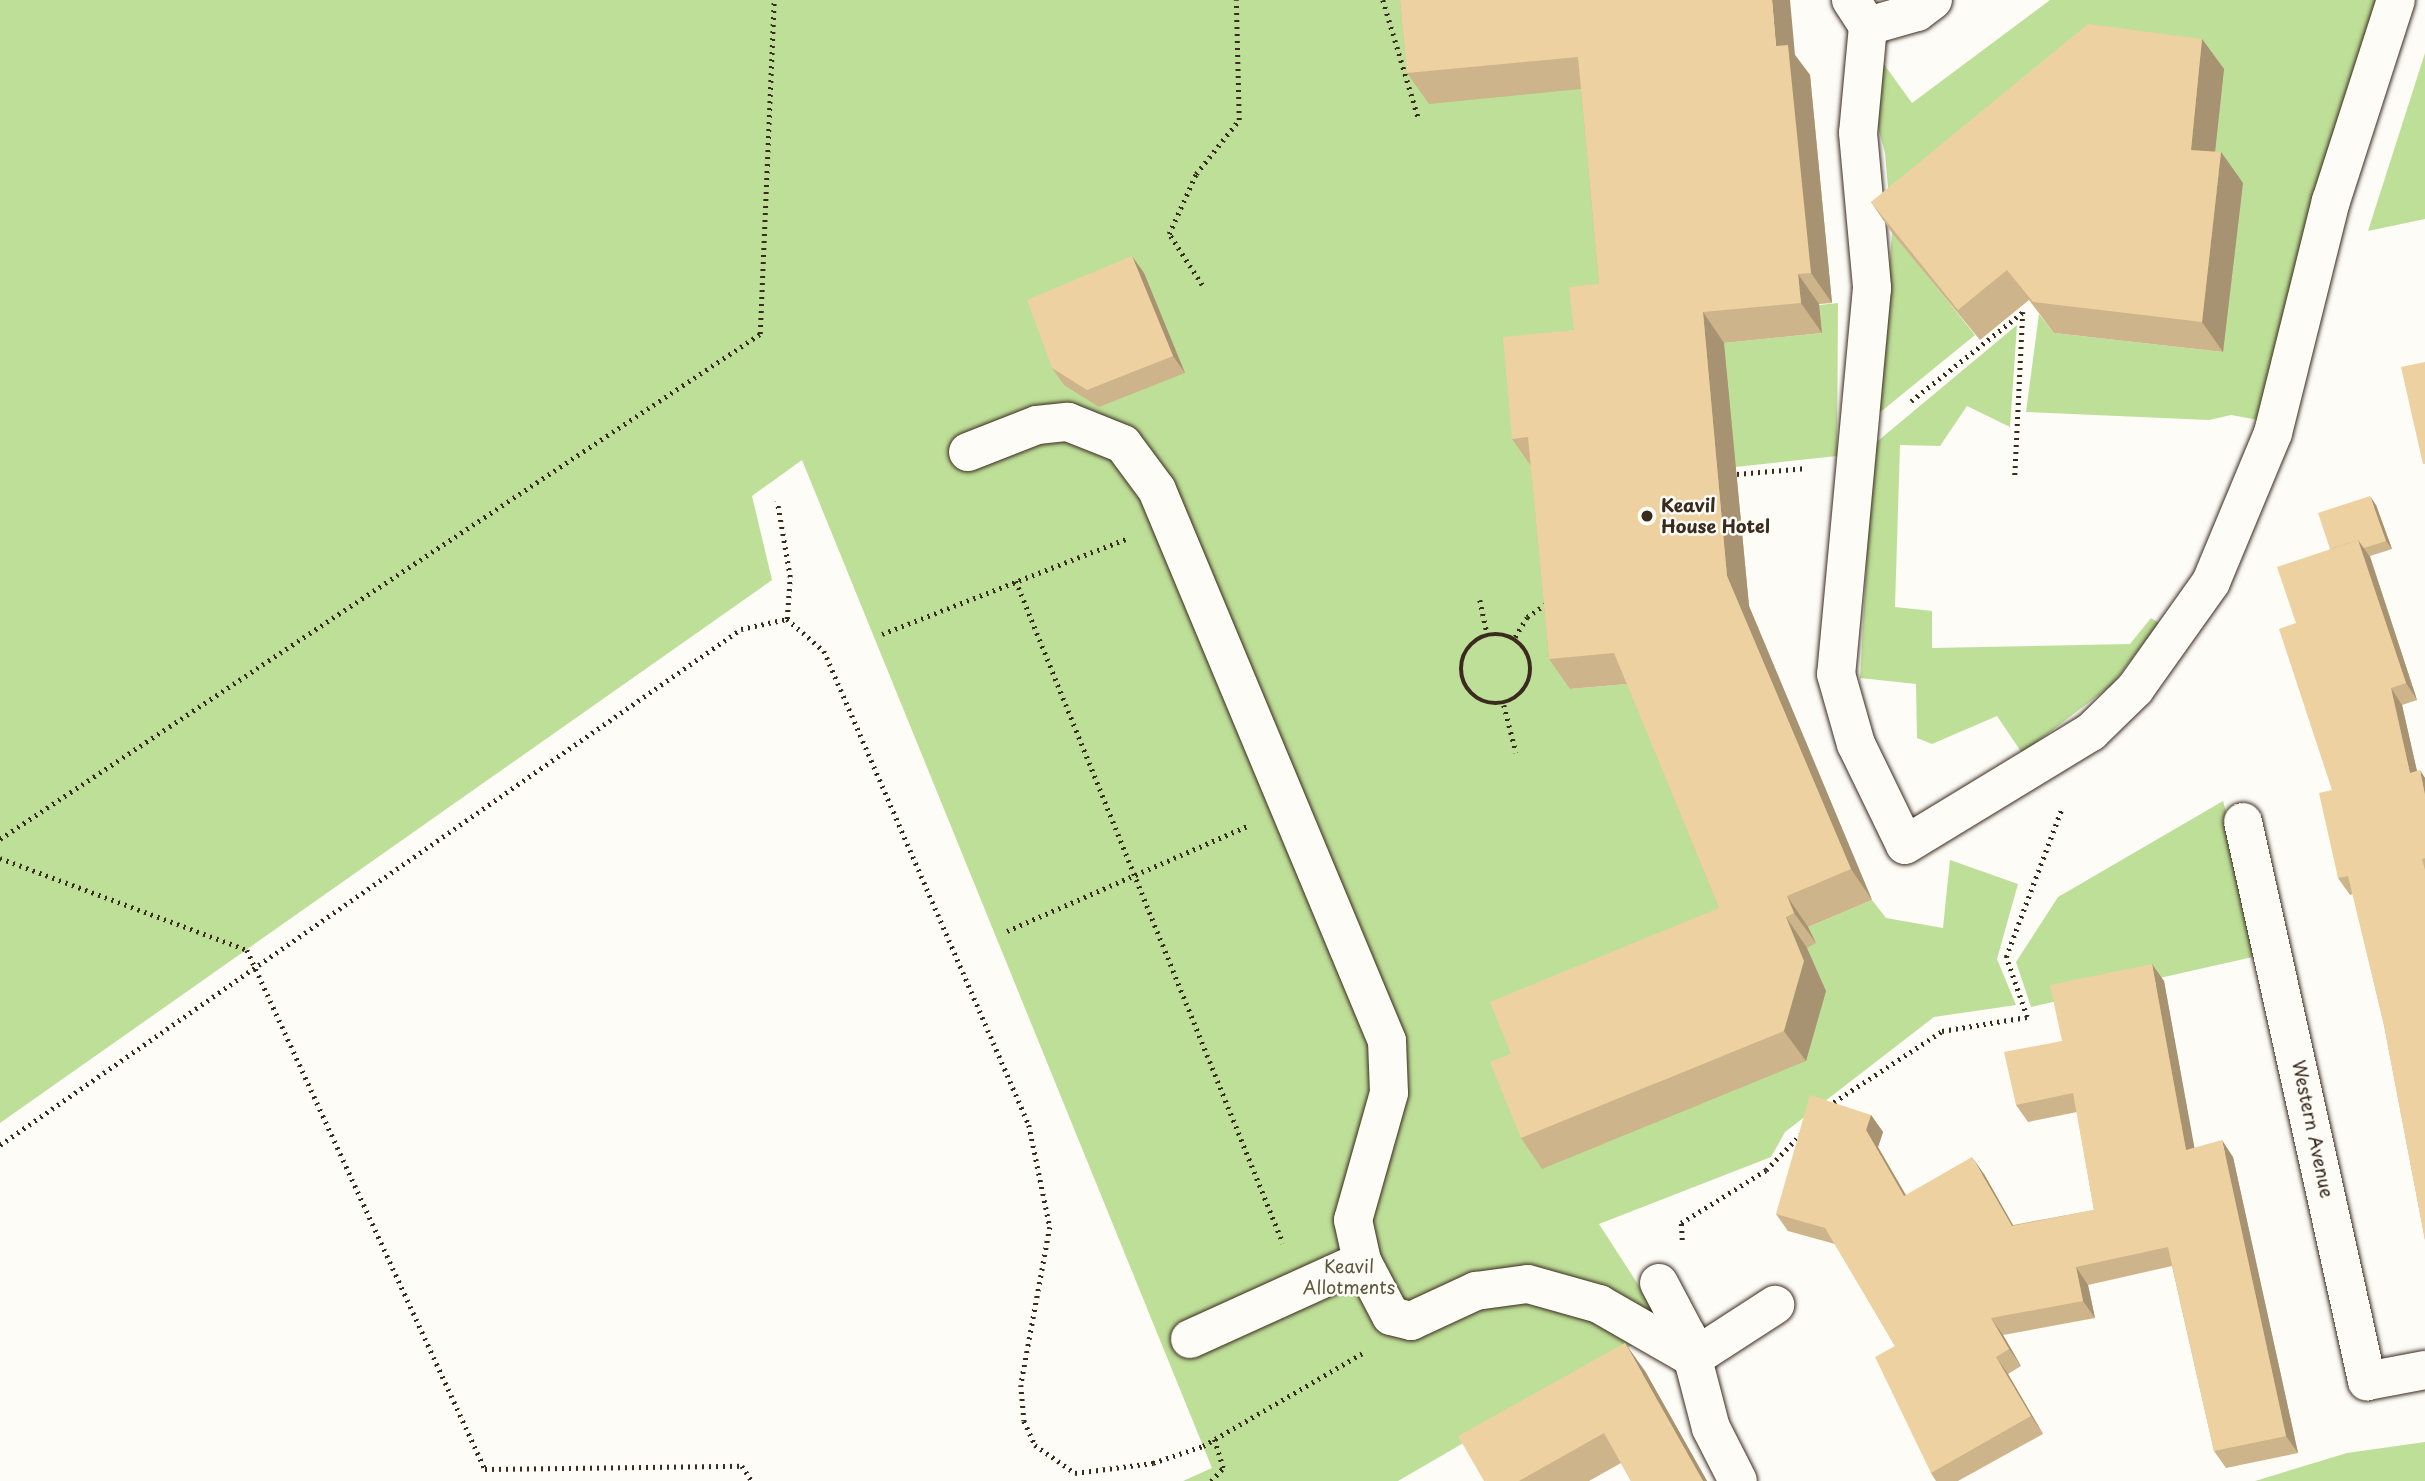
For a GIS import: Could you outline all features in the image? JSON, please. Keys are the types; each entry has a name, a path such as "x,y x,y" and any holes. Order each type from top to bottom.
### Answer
{"street":[{"path":"1933,0 1917,12 1859,13 1858,132 1871,288 1836,674 1856,744 1905,845 2091,732 2135,689 2206,589 2273,433 2330,201 2396,0"},
{"path":"968,452 1037,425 1068,422 1101,430 1143,468 1170,522 1290,809 1390,1060 1389,1093 1354,1203 1362,1261 1385,1308 1401,1321 1476,1291 1528,1283 1599,1304 1693,1358"},
{"name":"Western Avenue","path":"2243,821 2367,1381 2425,1370"},
{"path":"1190,1339 1362,1261"},
{"path":"1659,1283 1693,1358 1711,1427 1738,1481"},
{"path":"1693,1358 1775,1305"}],"path":[{"path":"0,839 760,334 774,0"},
{"path":"1202,285 1169,234 1196,174 1239,120 1236,0"},
{"path":"1383,0 1419,120"},
{"path":"1737,474 1854,455 2022,312 2015,475"},
{"path":"777,500 790,577 787,619"},
{"path":"882,634 1170,522"},
{"path":"1016,581 1301,1288"},
{"path":"1515,637 1527,617 1561,594"},
{"path":"1479,600 1487,633"},
{"path":"0,1145 741,629 787,619"},
{"path":"787,619 824,651 1029,1125 1050,1227 1021,1385 1024,1421 1035,1445 1075,1473 1097,1473 1153,1464 1214,1439 1378,1344 1401,1321"},
{"path":"1487,633 1515,637 1531,661 1527,687 1504,705 1476,700 1460,677 1464,649 1487,633"},
{"path":"1504,705 1516,752"},
{"path":"1823,1111 1842,1092 1942,1031 2027,1017 2006,957 2091,732"},
{"path":"1007,931 1134,871 1290,809"},
{"path":"0,858 247,950 485,1469 742,1466 752,1481"},
{"path":"1659,1283 1684,1254 1681,1223 1766,1170 1804,1131"},
{"path":"1211,1481 1223,1468 1214,1439"}],"green space":[{"name":"Keavil Allotments","path":"0,0 1419,0 1599,88 1621,314 1570,689 1649,682 1826,991 1807,948 1808,927 1872,900 1886,918 1943,928 1950,860 2018,884 1997,959 2016,1005 1934,1017 1785,1132 1771,1157 1599,1224 1665,1326 1398,1481 1183,1481 1212,1468 802,460 752,496 772,580 0,1123"},
{"path":"2050,0 2380,0 2264,421 2231,415 2209,420 2026,412 2039,314 2054,333 2223,352 1893,233 1975,335 1878,414 1892,233 1885,153 1873,109 1883,63 1912,103"},
{"path":"2425,53 2425,219 2368,231"},
{"path":"1838,303 1837,456 1735,467 1724,343 1822,333 1819,305"},
{"path":"2017,325 2010,427 1967,406 1940,446 1900,445 1895,607 1932,611 1932,648 2130,644 2151,618 2159,623 2112,685 2022,753 1997,716 1932,744 1917,738 1916,684 1860,678 1873,445"},
{"path":"2223,801 2266,954 2031,1007 2016,962 2058,897"},
{"path":"2425,1442 2425,1481 2255,1481 2347,1453"}],"building":[{"path":"1400,0 1772,0 1776,46 1788,45 1811,273 1798,274 1801,303 1703,312 1727,576 1851,869 1787,896 1794,913 1786,917 1804,961 1784,1031 1521,1138 1490,1062 1511,1054 1490,1002 1719,908 1614,653 1549,659 1528,437 1512,439 1503,337 1574,330 1569,287 1599,284 1578,57 1407,73"},
{"path":"2088,24 2202,39 2191,150 2221,152 2202,322 2033,302 2007,270 1958,310 1871,202"},
{"path":"1132,256 1173,356 1087,390 1052,368 1027,300"},
{"path":"2425,362 2425,464 2423,464 2401,367"},
{"path":"2370,496 2386,541 2364,548 2358,540 2330,549 2318,513"},
{"path":"2358,540 2406,683 2391,688 2410,773 2420,770 2425,795 2425,858 2422,859 2425,870 2425,1240 2384,1025 2348,876 2338,878 2319,793 2332,790 2279,629 2296,623 2277,567"},
{"path":"2152,964 2186,1150 2222,1140 2286,1436 2214,1451 2168,1247 2076,1267 2083,1301 1991,1318 2009,1349 1996,1357 2031,1416 1931,1473 1875,1357 1895,1346 1825,1228 1776,1214 1810,1095 1871,1115 1866,1130 1904,1196 1972,1157 2012,1226 2094,1210 2073,1093 2016,1105 2004,1052 2062,1041 2050,985"},
{"path":"1625,1343 1703,1481 1631,1481 1604,1433 1519,1481 1484,1481 1458,1436"}],"place":[{"name":"Keavil House Hotel","path":"1647,516"}]}
